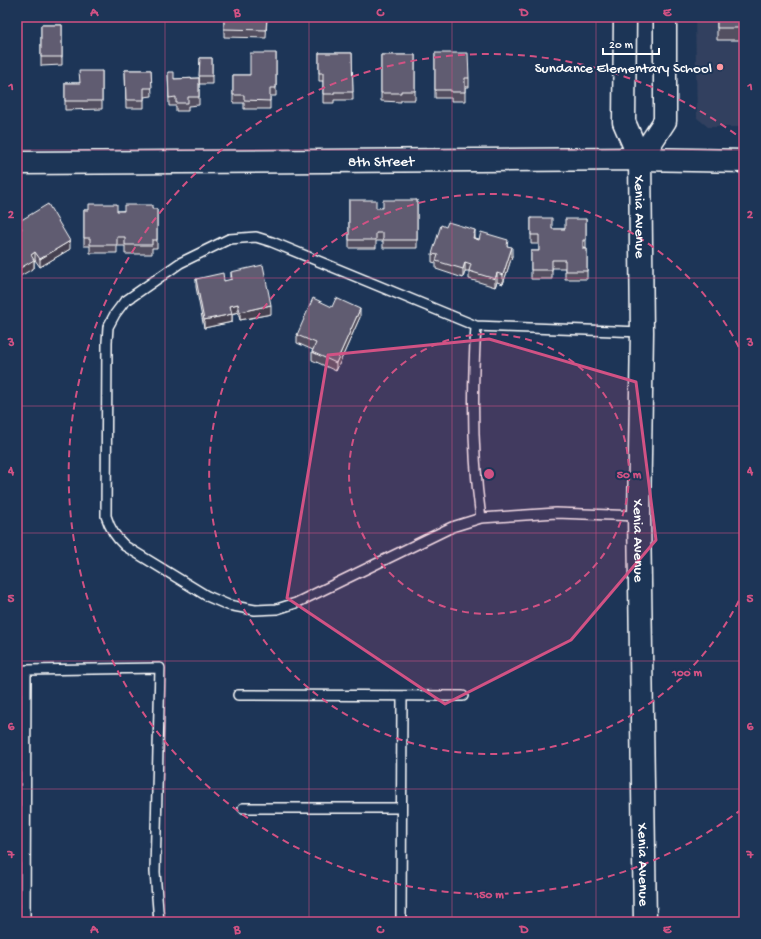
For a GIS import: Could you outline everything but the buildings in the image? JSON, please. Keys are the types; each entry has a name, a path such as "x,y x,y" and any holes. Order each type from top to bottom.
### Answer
{"street":[{"name":"Xenia Avenue","path":"625,17 624,122 640,159 642,332 639,516 645,922"},
{"name":"Xenia Avenue","path":"640,159 665,121 665,17"},
{"name":"8th Street","path":"17,163 640,159 744,161"}],"lane":[{"path":"639,516 556,513 482,518 452,527 296,603 277,608 255,610 228,605 207,596 125,546 116,538 110,528 106,516 107,342 108,327 124,302 180,263 229,239 256,237 272,242 476,326 642,332"},
{"path":"476,326 474,358 474,439 478,493 482,518"},
{"path":"25,922 26,670 160,668 155,872 159,922"},
{"path":"238,695 463,696"},
{"path":"401,922 402,696"},
{"path":"243,808 401,808"}],"highlighted area":[{"path":"489,339 636,382 656,540 571,640 445,704 287,598 328,355"}],"shaded area":[{"name":"Sundance Elementary School","path":"695,17 744,17 744,127 708,127 697,118"}],"place":[{"name":"Sundance Elementary School","path":"720,67"}]}
